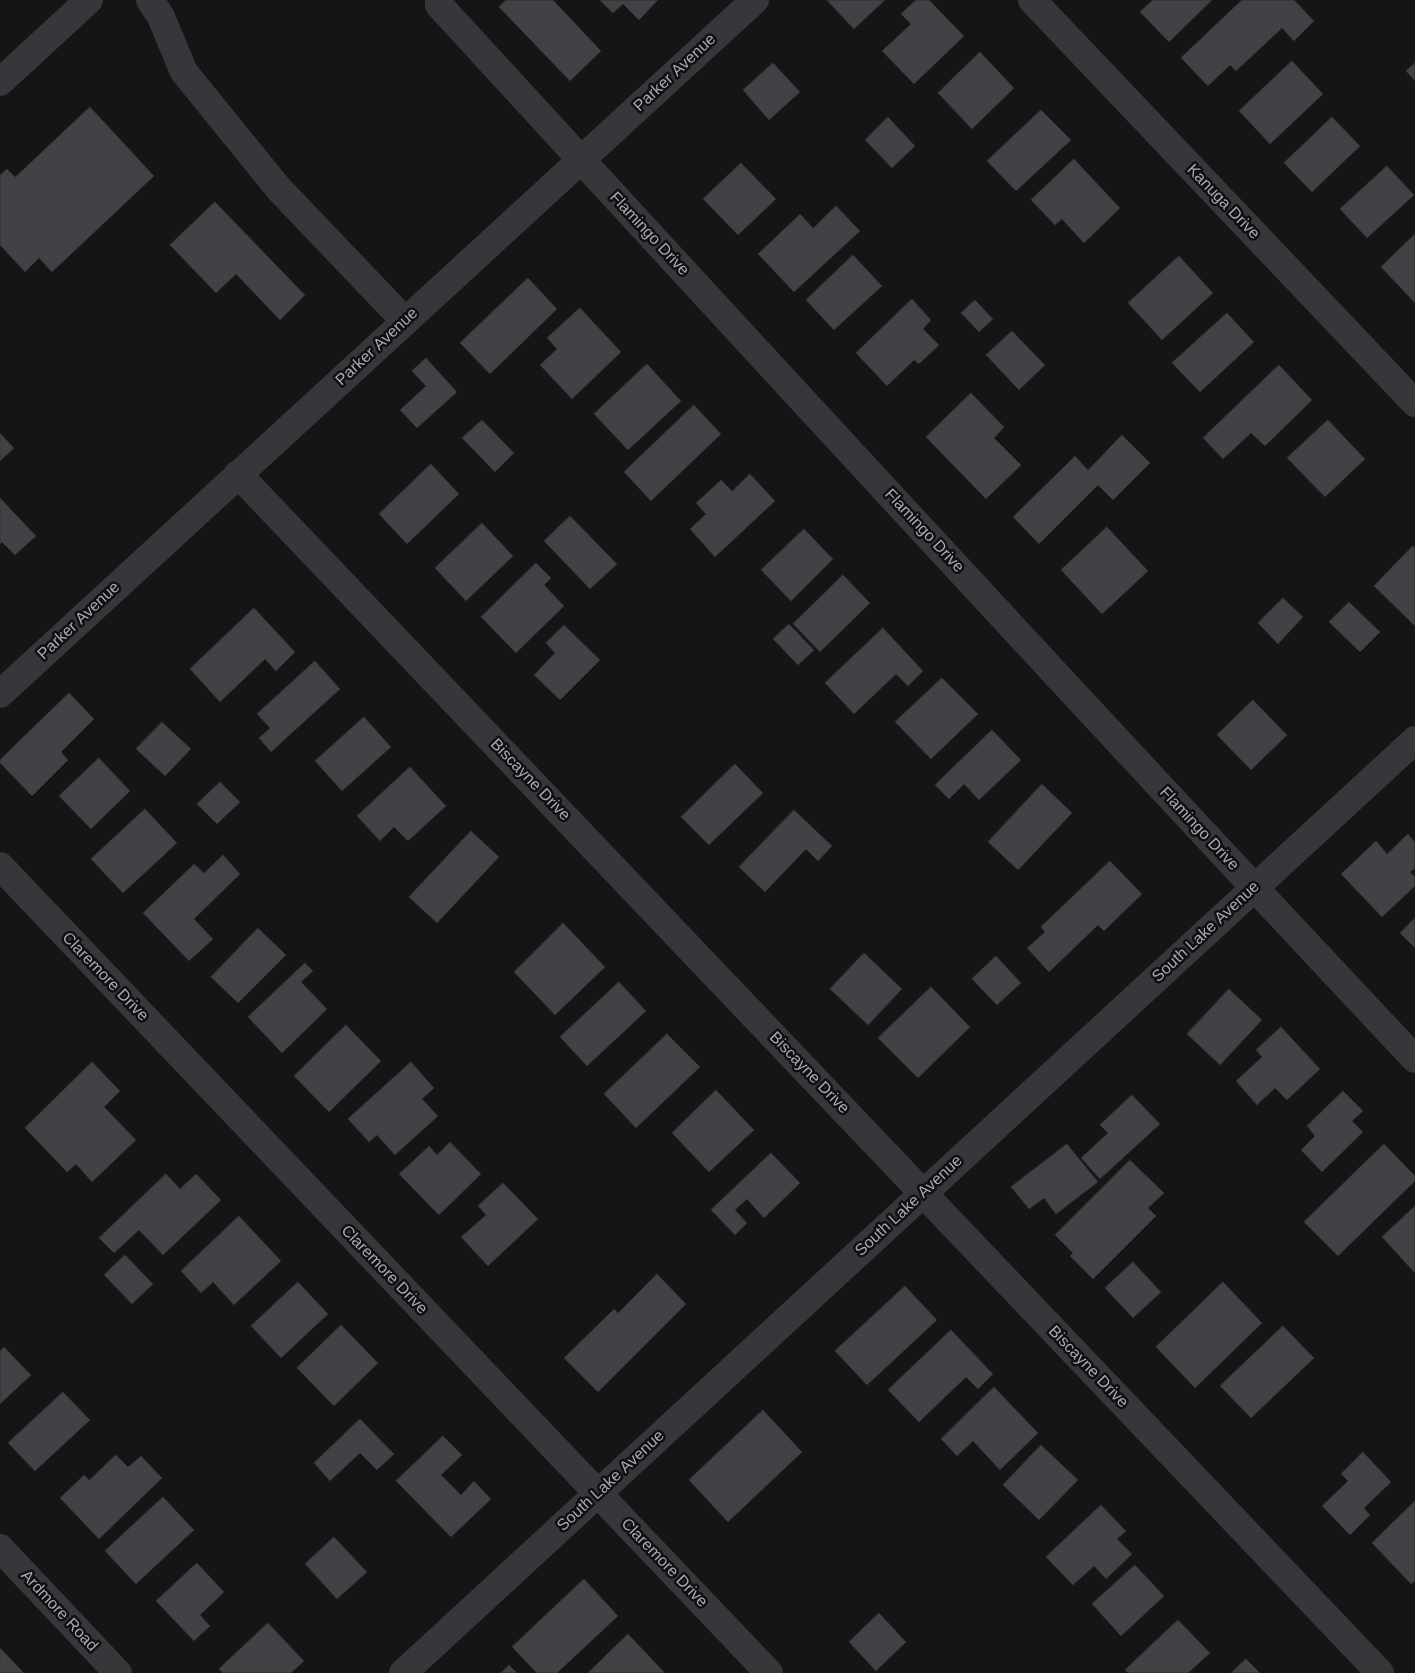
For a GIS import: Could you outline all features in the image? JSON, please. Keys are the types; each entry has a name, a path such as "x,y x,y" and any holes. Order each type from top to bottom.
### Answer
{"street":[{"path":"0,82 89,0"},
{"path":"150,0 161,17 184,72 279,189 405,321"},
{"name":"Flamingo Drive","path":"439,0 439,5 581,160 1254,888 1415,1059"},
{"name":"Parker Avenue","path":"0,694 755,0"},
{"name":"Kanuga Drive","path":"1032,0 1415,403"},
{"name":"Biscayne Drive","path":"238,474 1380,1673"},
{"name":"South Lake Avenue","path":"404,1673 1415,740"},
{"name":"Claremore Drive","path":"0,866 769,1673"},
{"name":"Ardmore Road","path":"0,1548 118,1673"}],"building":[{"path":"506,0 553,0 601,51 570,81 499,7"},
{"path":"600,0 658,0 639,20 623,4 613,13"},
{"path":"827,0 885,0 854,29"},
{"path":"916,0 929,0 964,36 914,84 882,51 911,24 901,14"},
{"path":"1153,0 1212,0 1169,42 1140,12"},
{"path":"1242,0 1294,0 1314,21 1294,41 1282,28 1236,71 1230,65 1208,86 1181,58"},
{"path":"980,52 1014,88 972,129 938,93"},
{"path":"1292,61 1323,94 1270,144 1239,111"},
{"path":"773,63 800,92 769,120 743,90"},
{"path":"1415,63 1415,81 1406,71"},
{"path":"90,107 154,176 52,272 39,258 25,272 0,245 0,175 7,169 15,177"},
{"path":"1041,110 1071,140 1016,191 987,161"},
{"path":"888,117 915,146 892,168 865,140"},
{"path":"1332,117 1360,146 1312,192 1284,163"},
{"path":"1074,159 1120,208 1084,243 1062,219 1055,225 1031,200"},
{"path":"741,163 776,199 738,235 703,199"},
{"path":"1387,166 1414,195 1367,238 1340,209"},
{"path":"215,202 305,295 280,320 236,274 216,293 170,245"},
{"path":"836,206 860,231 794,292 758,254 800,214 813,228"},
{"path":"1415,234 1415,303 1381,267"},
{"path":"853,255 882,286 834,330 806,300"},
{"path":"1179,256 1213,293 1162,340 1128,303"},
{"path":"528,278 557,309 490,374 460,343"},
{"path":"912,299 931,320 923,329 939,345 919,364 914,360 887,386 856,353"},
{"path":"975,300 993,319 979,332 961,313"},
{"path":"580,308 621,352 572,399 540,365 557,349 547,338"},
{"path":"1227,313 1254,342 1200,392 1172,363"},
{"path":"1012,331 1045,365 1019,390 986,355"},
{"path":"426,358 457,392 417,428 400,410 426,386 412,371"},
{"path":"647,364 681,401 628,450 594,414"},
{"path":"1279,365 1312,400 1265,446 1251,433 1223,459 1203,438"},
{"path":"971,393 1004,427 994,438 1021,465 986,499 926,437"},
{"path":"694,405 721,434 651,501 624,472"},
{"path":"482,420 514,453 495,472 462,438"},
{"path":"1328,420 1365,459 1325,497 1287,458"},
{"path":"0,433 14,448 0,461"},
{"path":"1122,435 1150,463 1113,500 1098,485 1039,544 1013,517 1075,456 1088,470"},
{"path":"431,464 459,494 407,544 379,514"},
{"path":"750,474 775,501 715,557 690,529 706,514 696,503 721,480 732,491"},
{"path":"0,498 36,536 15,555 2,542 0,544"},
{"path":"570,516 617,564 590,589 544,541"},
{"path":"482,523 513,556 466,601 435,568"},
{"path":"1107,527 1148,571 1102,614 1061,570"},
{"path":"804,529 833,559 791,601 761,570"},
{"path":"1413,546 1415,548 1415,626 1374,586"},
{"path":"536,563 551,578 544,585 564,606 516,653 481,617"},
{"path":"843,575 870,603 820,652 793,624"},
{"path":"1283,598 1303,617 1278,644 1258,623"},
{"path":"1349,602 1380,632 1360,652 1329,622"},
{"path":"254,608 295,652 276,671 265,659 220,702 190,669"},
{"path":"789,624 814,650 798,665 773,639"},
{"path":"564,625 600,660 560,700 534,675 555,653 546,643"},
{"path":"883,628 923,671 908,686 896,674 854,714 825,683"},
{"path":"315,661 340,689 271,752 259,738 270,728 257,714"},
{"path":"942,678 978,714 931,759 895,722"},
{"path":"69,693 94,719 61,752 68,760 32,796 0,763 0,760"},
{"path":"1253,700 1287,735 1251,770 1217,735"},
{"path":"364,717 391,747 342,791 315,761"},
{"path":"162,722 191,749 165,776 136,749"},
{"path":"992,730 1021,760 979,800 964,784 949,799 935,785"},
{"path":"99,758 130,791 91,829 59,796"},
{"path":"735,764 763,793 709,845 681,817"},
{"path":"410,767 446,806 408,841 394,827 380,841 357,816"},
{"path":"220,782 240,802 217,824 197,804"},
{"path":"1042,784 1072,813 1018,870 988,842"},
{"path":"145,809 177,843 123,893 91,859"},
{"path":"794,810 832,846 818,861 806,849 765,892 739,867"},
{"path":"471,831 499,857 437,923 409,897"},
{"path":"1408,834 1415,842 1415,868 1410,872 1415,877 1415,886 1382,917 1341,874 1376,841 1387,854"},
{"path":"223,855 240,874 194,919 213,939 189,961 143,913 194,864 204,873"},
{"path":"1110,861 1142,894 1104,931 1098,925 1049,972 1027,948 1045,932 1041,927"},
{"path":"1415,918 1415,948 1400,933"},
{"path":"563,923 605,967 555,1015 514,972"},
{"path":"258,928 286,955 238,1003 211,977"},
{"path":"864,953 902,989 868,1025 830,989"},
{"path":"996,956 1021,983 997,1005 972,979"},
{"path":"305,963 313,971 301,982 327,1009 282,1053 248,1017"},
{"path":"619,982 646,1011 587,1066 560,1037"},
{"path":"931,987 970,1027 918,1078 878,1038"},
{"path":"1229,989 1262,1020 1220,1065 1187,1034"},
{"path":"346,1025 381,1061 329,1112 294,1076"},
{"path":"1281,1027 1320,1069 1287,1100 1275,1088 1257,1105 1236,1081 1262,1057 1256,1050"},
{"path":"667,1034 700,1067 636,1128 604,1094"},
{"path":"92,1062 120,1091 104,1107 136,1140 92,1182 76,1164 67,1172 25,1128"},
{"path":"411,1062 434,1088 422,1099 438,1116 395,1155 377,1135 369,1142 348,1119"},
{"path":"716,1090 754,1130 709,1172 672,1133"},
{"path":"1343,1091 1363,1111 1352,1121 1363,1132 1322,1172 1301,1150 1315,1136 1307,1126"},
{"path":"1132,1095 1160,1124 1100,1179 1081,1158 1108,1133 1100,1125"},
{"path":"450,1142 481,1174 439,1215 399,1174 429,1146 437,1155"},
{"path":"1067,1144 1098,1182 1056,1214 1044,1198 1029,1209 1011,1187"},
{"path":"1384,1144 1415,1176 1415,1181 1338,1256 1304,1222"},
{"path":"771,1153 800,1183 764,1218 747,1199 735,1210 747,1223 735,1235 711,1210"},
{"path":"1130,1160 1164,1193 1148,1208 1156,1216 1093,1279 1070,1256 1073,1253 1055,1235"},
{"path":"166,1174 180,1189 196,1174 221,1200 163,1255 139,1230 114,1253 99,1238"},
{"path":"503,1183 538,1219 488,1266 461,1237 486,1215 478,1206"},
{"path":"1415,1206 1415,1273 1382,1237"},
{"path":"239,1216 281,1261 234,1305 213,1282 201,1293 181,1271"},
{"path":"125,1255 153,1284 132,1304 104,1275"},
{"path":"1133,1262 1161,1292 1133,1318 1105,1288"},
{"path":"657,1274 686,1304 598,1392 564,1358 614,1309 618,1313"},
{"path":"298,1282 328,1314 281,1358 251,1326"},
{"path":"1223,1282 1262,1323 1195,1388 1156,1347"},
{"path":"905,1286 937,1320 867,1385 835,1351"},
{"path":"341,1325 378,1363 334,1406 297,1368"},
{"path":"1283,1326 1314,1358 1251,1418 1220,1386"},
{"path":"951,1330 993,1374 978,1389 966,1377 919,1422 888,1390"},
{"path":"4,1347 31,1375 0,1404 0,1351"},
{"path":"994,1387 1038,1433 1000,1470 973,1441 957,1456 941,1439"},
{"path":"63,1392 90,1420 35,1471 8,1443"},
{"path":"763,1410 802,1452 728,1522 689,1480"},
{"path":"360,1419 394,1454 377,1470 360,1453 330,1481 314,1463"},
{"path":"443,1436 462,1455 441,1475 461,1495 474,1481 491,1499 451,1537 396,1481"},
{"path":"1041,1445 1078,1480 1039,1520 1003,1485"},
{"path":"1363,1452 1391,1482 1364,1508 1370,1515 1350,1535 1322,1506 1348,1481 1341,1474"},
{"path":"116,1455 128,1467 141,1456 162,1478 99,1539 60,1498 84,1475 89,1480"},
{"path":"163,1497 194,1530 136,1584 105,1551"},
{"path":"1415,1501 1415,1581 1411,1584 1372,1543"},
{"path":"1101,1505 1126,1531 1117,1539 1132,1554 1106,1579 1094,1566 1073,1585 1046,1557"},
{"path":"334,1537 367,1572 337,1599 305,1564"},
{"path":"197,1563 224,1592 200,1615 210,1626 194,1641 156,1601"},
{"path":"1135,1565 1164,1596 1121,1636 1092,1604"},
{"path":"584,1579 618,1616 557,1673 537,1673 512,1647"},
{"path":"879,1613 906,1642 876,1671 849,1642"},
{"path":"1178,1620 1210,1653 1188,1673 1128,1673 1125,1670"},
{"path":"268,1623 304,1661 291,1673 223,1673 219,1669"},
{"path":"628,1634 665,1673 588,1673"},
{"path":"0,1648 24,1673 0,1673"},
{"path":"1246,1659 1260,1673 1231,1673"},
{"path":"509,1665 517,1673 501,1673"}]}
